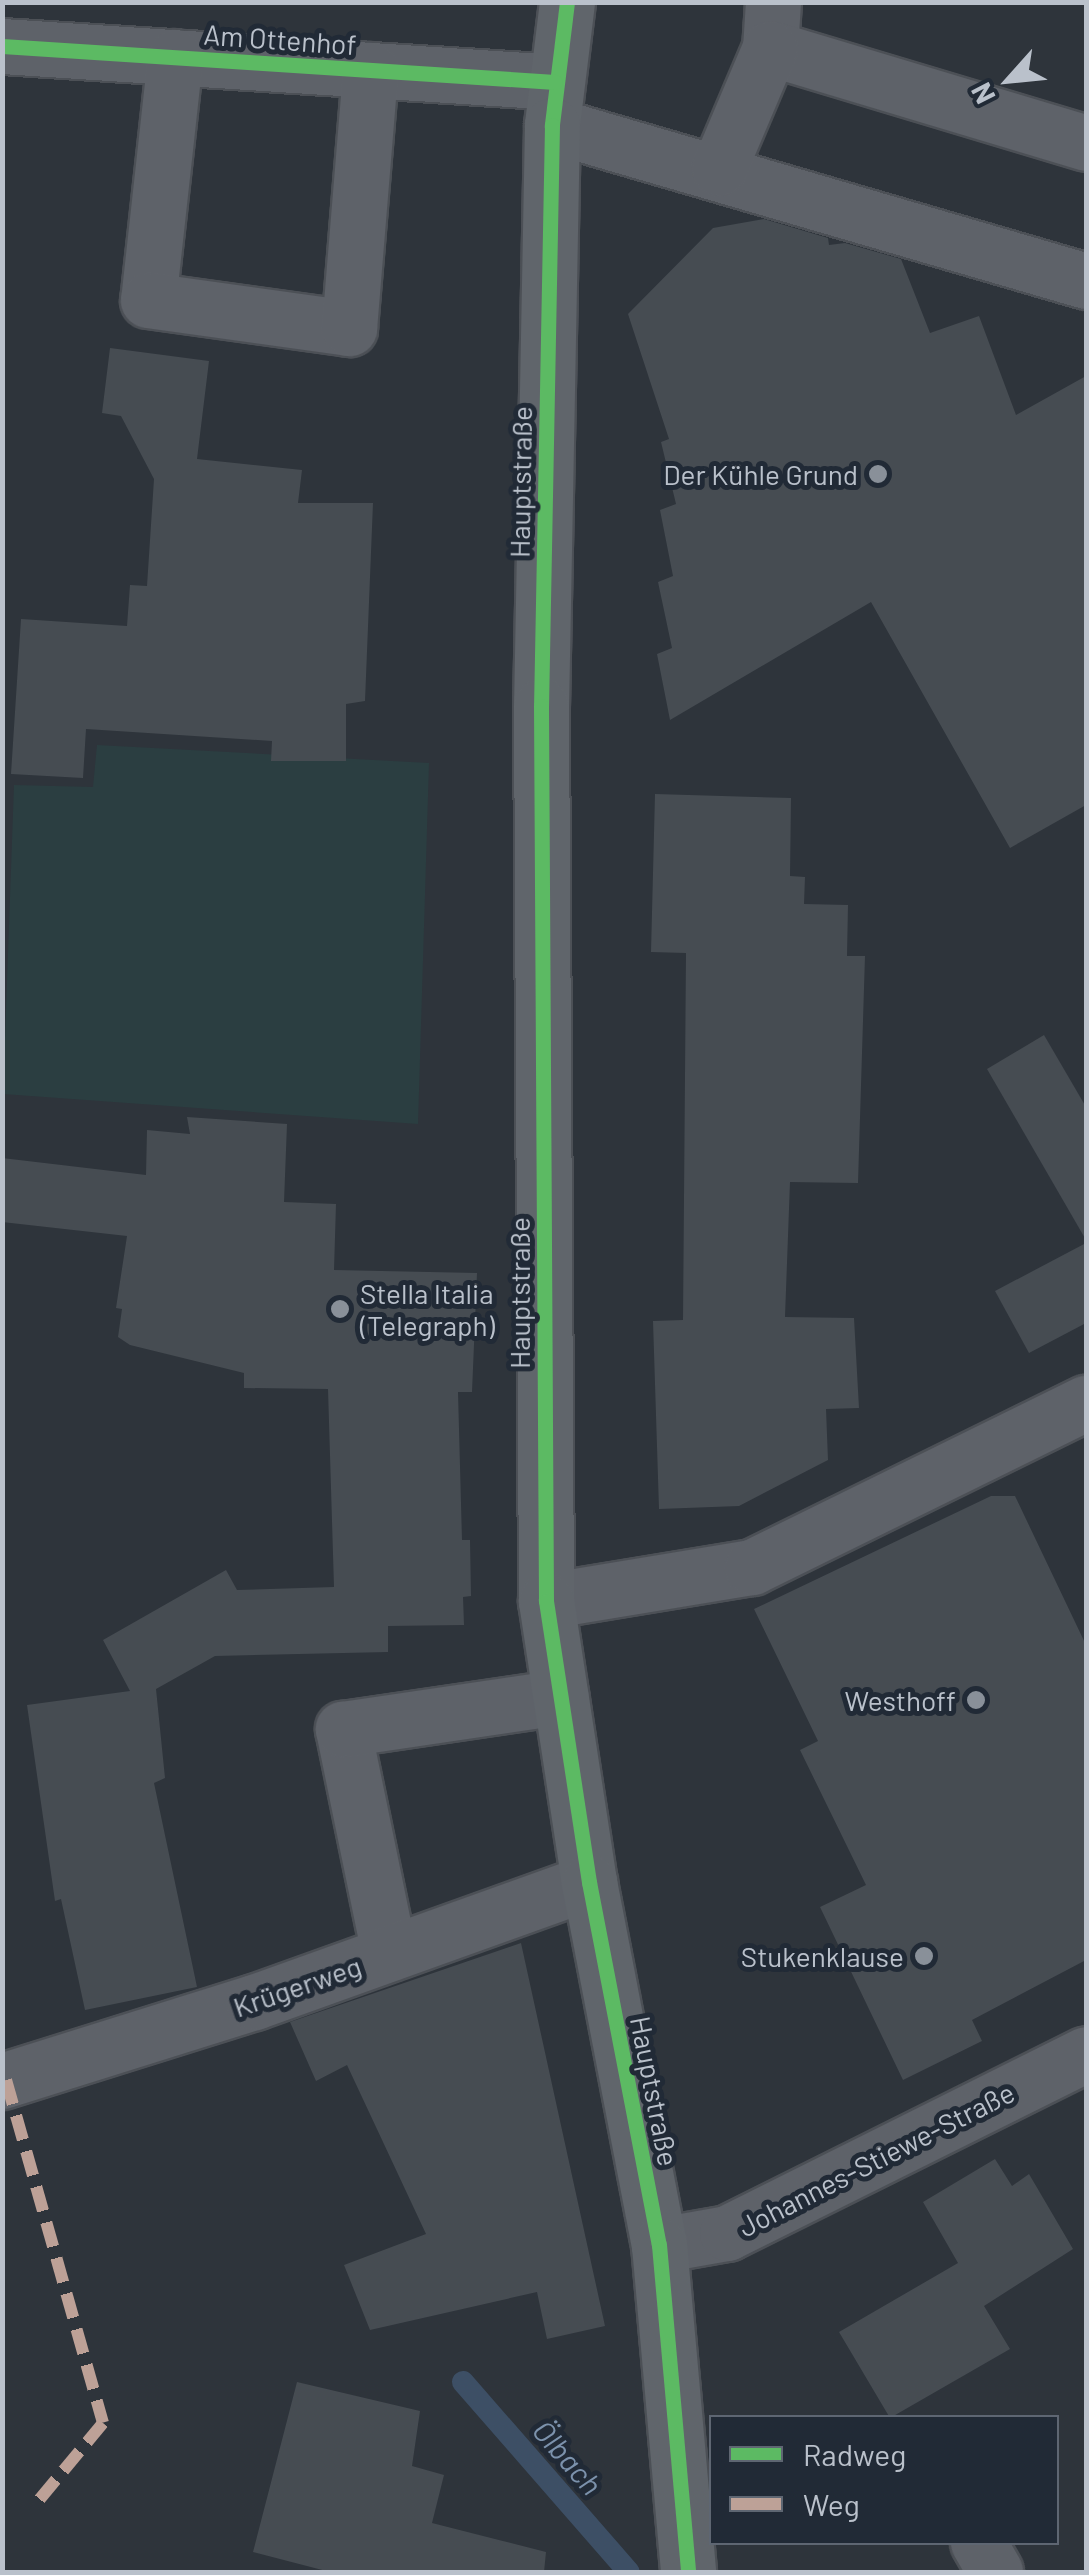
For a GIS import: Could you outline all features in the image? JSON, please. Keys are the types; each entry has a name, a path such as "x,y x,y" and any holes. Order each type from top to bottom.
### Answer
{"main road":[{"name":"Hauptstraße","path":"567,2 553,103 541,706 546,1601 589,1882 659,2244 695,2465 688,2572"}],"street":[{"path":"719,168 771,26 1086,143"},
{"name":"Am Ottenhof","path":"2,46 370,70 553,103 719,168 1086,280"},
{"path":"174,57 148,300 348,328 370,70"},
{"path":"546,1601 752,1567 1086,1403"},
{"path":"390,1953 342,1728 561,1697"},
{"name":"Krügerweg","path":"2,2081 390,1953 589,1882"},
{"name":"Johannes-Stiewe-Straße","path":"659,2244 727,2233 1086,2054"},
{"path":"980,2545 995,2572"}],"shaded area":[{"path":"97,745 429,763 418,1124 3,1094 14,785 93,787"}],"building":[{"name":"Der Kühle Grund","path":"764,219 828,238 829,245 845,243 901,259 930,333 979,316 1016,415 1086,376 1086,805 1010,848 871,602 670,720 657,654 672,648 658,582 673,576 660,510 676,504 661,442 669,439 628,314 713,228"},
{"path":"110,348 209,361 197,459 302,470 298,503 373,503 365,701 346,704 346,761 271,761 272,741 86,729 83,778 11,774 21,619 127,626 130,585 147,586 154,479 121,416 102,413"},
{"path":"655,794 791,798 790,876 805,877 804,904 848,905 847,956 865,956 858,1183 790,1182 785,1317 854,1318 859,1408 826,1409 828,1460 739,1506 659,1509 653,1321 683,1320 686,953 651,952"},
{"path":"1044,1035 1086,1107 1086,1240 987,1069"},
{"path":"187,1117 287,1124 284,1202 336,1204 334,1270 477,1273 472,1392 458,1392 462,1540 470,1540 471,1596 463,1597 464,1625 388,1626 388,1652 215,1656 156,1689 165,1778 154,1783 197,1987 85,2010 61,1899 55,1901 27,1705 130,1691 103,1640 226,1570 237,1590 334,1587 328,1389 244,1388 244,1373 130,1345 118,1337 122,1309 116,1308 127,1236 2,1222 2,1158 146,1175 147,1130 190,1134"},
{"path":"1086,1243 1086,1323 1029,1353 995,1291"},
{"path":"991,1496 1015,1496 1086,1645 1086,1960 972,2020 982,2041 903,2080 820,1907 866,1885 800,1750 818,1741 754,1609"},
{"path":"521,1943 605,2326 547,2339 537,2292 370,2330 344,2265 426,2234 347,2065 316,2081 290,2022"},
{"path":"995,2159 1012,2186 1029,2174 1073,2249 984,2306 1010,2349 895,2415 888,2415 839,2332 958,2263 923,2202"},
{"path":"297,2382 420,2411 412,2466 444,2475 432,2523 546,2552 544,2572 330,2572 253,2552"}],"waterway":[{"name":"Ölbach","path":"463,2382 629,2572"}],"marked path":[{"path":"6,2080 103,2423 39,2500"}],"cycle path":[{"path":"567,2 552,125 541,706 546,1601 589,1882 659,2245 688,2572"},
{"path":"2,46 555,82"}],"place":[{"name":"Der Kühle Grund","path":"878,474"},
{"name":"Stella Italia (Telegraph)","path":"340,1309"},
{"name":"Westhoff","path":"976,1700"},
{"name":"Stukenklause","path":"924,1956"}]}
